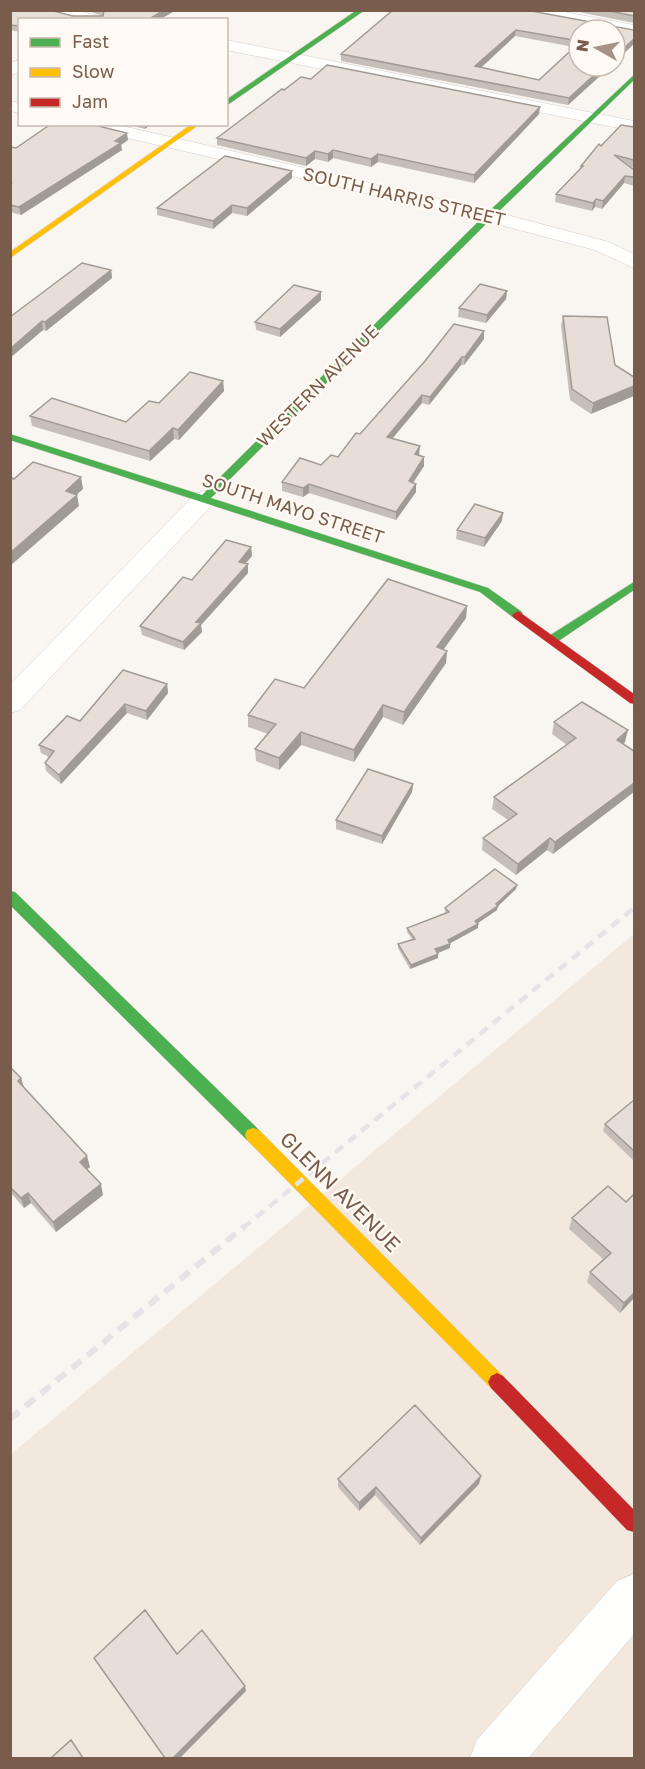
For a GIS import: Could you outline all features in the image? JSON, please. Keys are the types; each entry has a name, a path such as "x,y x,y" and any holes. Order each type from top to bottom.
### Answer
{"street":[{"path":"52,10 102,18"},
{"path":"228,103 362,10"},
{"path":"526,10 634,30"},
{"path":"228,45 634,126"},
{"name":"WESTERN AVENUE","path":"10,703 204,499 489,216 634,77"},
{"name":"SOUTH HARRIS STREET","path":"98,126 489,216 602,246 634,262"},
{"path":"10,255 194,126"},
{"name":"SOUTH MAYO STREET","path":"10,437 484,590 634,700"},
{"path":"553,639 634,585"},
{"name":"GLENN AVENUE","path":"10,896 302,1182 634,1523"},
{"path":"495,1758 634,1598"}],"shaded area":[{"path":"634,934 634,1758 11,1758 11,1454"}],"building":[{"path":"10,10 50,10 73,16 103,16 104,10 164,10 151,18 18,18 18,26 10,25"},
{"path":"393,10 526,10 569,18 567,18 567,39 516,30 475,66 539,80 567,54 567,78 591,78 569,98 341,54"},
{"path":"605,10 634,10 634,16"},
{"path":"627,29 634,30 634,39 627,45"},
{"path":"327,65 540,107 474,175 378,154 371,159 333,150 328,154 315,151 306,158 217,138 282,89 284,90 301,77 311,79"},
{"path":"621,125 634,127 634,160 614,155 634,170 634,177 625,176 603,201 596,199 593,203 556,194 583,166 581,166 599,144 601,146"},
{"path":"48,126 98,126 127,133 115,141 121,143 19,207 10,205 10,147 16,148"},
{"path":"225,156 292,171 247,208 232,205 213,221 157,208"},
{"path":"82,263 111,270 45,322 42,321 10,349 10,317"},
{"path":"480,284 507,291 487,315 459,308"},
{"path":"294,285 321,292 280,329 255,322"},
{"path":"563,316 607,317 615,365 634,377 634,386 593,403 572,389"},
{"path":"454,324 484,331 430,397 422,395 387,437 420,446 415,454 424,457 409,481 416,484 396,512 309,484 303,488 282,482 300,458 321,465 331,455 338,457 356,433 360,434 425,361"},
{"path":"190,372 223,381 178,430 173,428 149,451 30,416 52,398 126,422 149,401 159,403"},
{"path":"33,462 81,477 66,491 77,495 10,553 10,477 14,479"},
{"path":"475,504 503,513 485,538 457,530"},
{"path":"226,540 251,547 239,562 248,564 196,622 201,623 183,642 140,626 183,577 192,580"},
{"path":"388,579 467,606 437,647 447,651 404,712 383,705 354,750 301,732 279,758 255,749 276,724 248,715 275,679 304,688"},
{"path":"123,670 167,684 146,711 125,704 59,775 45,763 54,751 39,745 67,716 80,721"},
{"path":"582,702 628,730 617,740 634,751 634,783 555,842 550,838 518,864 483,838 517,814 494,797 576,738 554,722"},
{"path":"368,769 413,784 382,836 336,820"},
{"path":"495,869 517,885 496,904 498,906 475,921 478,924 448,940 450,944 435,949 438,954 411,965 398,944 415,939 407,928 449,912 445,908"},
{"path":"10,1067 21,1078 18,1081 87,1156 80,1162 101,1184 53,1222 28,1193 21,1198 10,1187"},
{"path":"634,1100 634,1151 605,1124"},
{"path":"608,1186 626,1202 634,1194 634,1293 624,1303 590,1272 611,1253 572,1218"},
{"path":"415,1405 481,1476 421,1538 376,1487 359,1503 338,1479"},
{"path":"145,1610 177,1654 202,1630 245,1686 173,1758 165,1758 94,1658"},
{"path":"71,1740 83,1758 51,1758"}],"railway":[{"path":"243,1228 634,908"},
{"path":"10,1419 245,1226"}],"traffic: fast":[{"path":"228,103 362,10"},
{"path":"204,499 489,216 634,77"},
{"path":"10,437 484,590 518,615"},
{"path":"553,639 634,585"},
{"path":"10,896 253,1135"}],"traffic: slow":[{"path":"10,256 194,126"},
{"path":"253,1135 497,1382"}],"traffic: jam":[{"path":"518,615 634,700"},
{"path":"497,1382 634,1523"}]}
